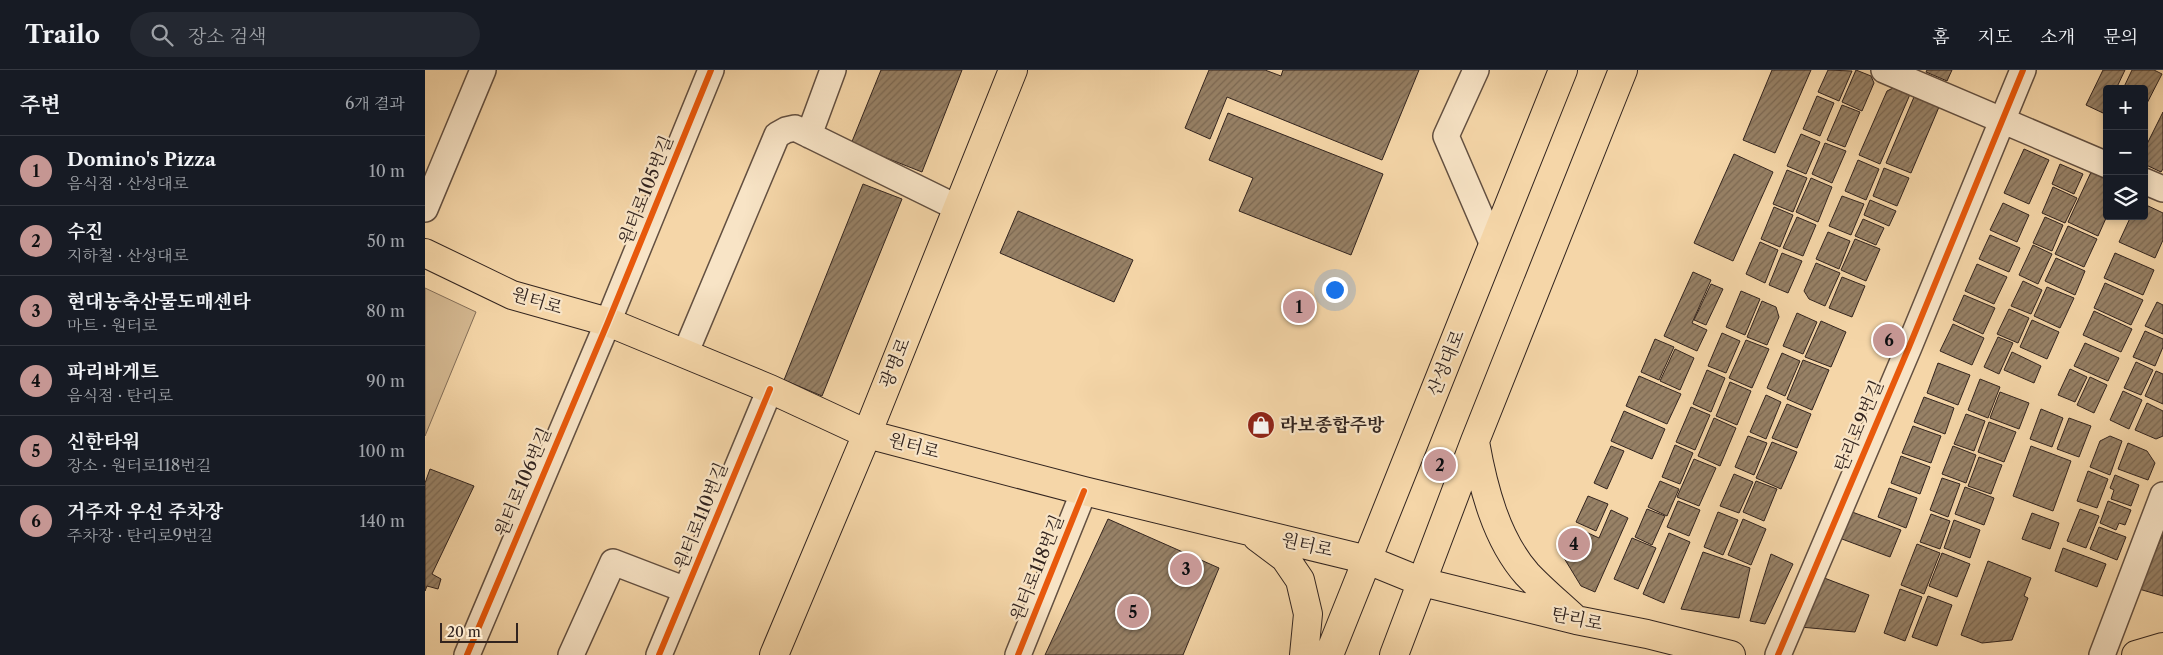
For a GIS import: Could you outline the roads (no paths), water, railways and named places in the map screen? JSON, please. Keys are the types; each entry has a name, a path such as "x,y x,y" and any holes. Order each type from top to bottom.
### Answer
{"main road":[{"name":"광명로","path":"774,655 867,434 1013,70"},
{"name":"산성대로","path":"1329,655 1563,70"},
{"path":"1394,655 1475,441 1623,70"},
{"name":"원터로","path":"425,253 512,295 608,322 770,389 867,434 1084,491 1368,560 1422,582"},
{"path":"1475,441 1481,474 1492,512 1510,548 1526,573 1576,620"},
{"path":"1250,532 1285,558 1300,580 1308,614 1304,655"},
{"name":"탄리로","path":"1422,582 1576,620 1647,634 1731,655"},
{"path":"2136,655 2163,648"}],"street":[{"path":"425,209 483,70"},
{"name":"원터로105번길","path":"608,322 711,70"},
{"path":"809,135 833,70"},
{"path":"1476,70 1446,136 1493,245"},
{"path":"1884,70 2001,122 2103,163"},
{"name":"탄리로9번길","path":"1778,655 1909,347 2023,70"},
{"path":"685,354 777,135 786,130 795,128 958,208"},
{"path":"2148,182 2163,188"},
{"name":"원터로106번길","path":"467,655 608,322"},
{"name":"원터로110번길","path":"659,655 770,389"},
{"name":"원터로118번길","path":"1018,655 1084,491"},
{"path":"2101,655 2163,494"},
{"path":"571,655 613,562 687,590"}],"place":[{"name":"Domino's Pizza","path":"1299,307"},
{"name":"거주자 우선 주차장","path":"1889,340"},
{"name":"라보종합주방","path":"1261,425"},
{"name":"수진","path":"1440,465"},
{"name":"파리바게트","path":"1574,544"},
{"name":"현대농축산물도매센타","path":"1186,569"},
{"name":"신한타워","path":"1133,612"}]}
